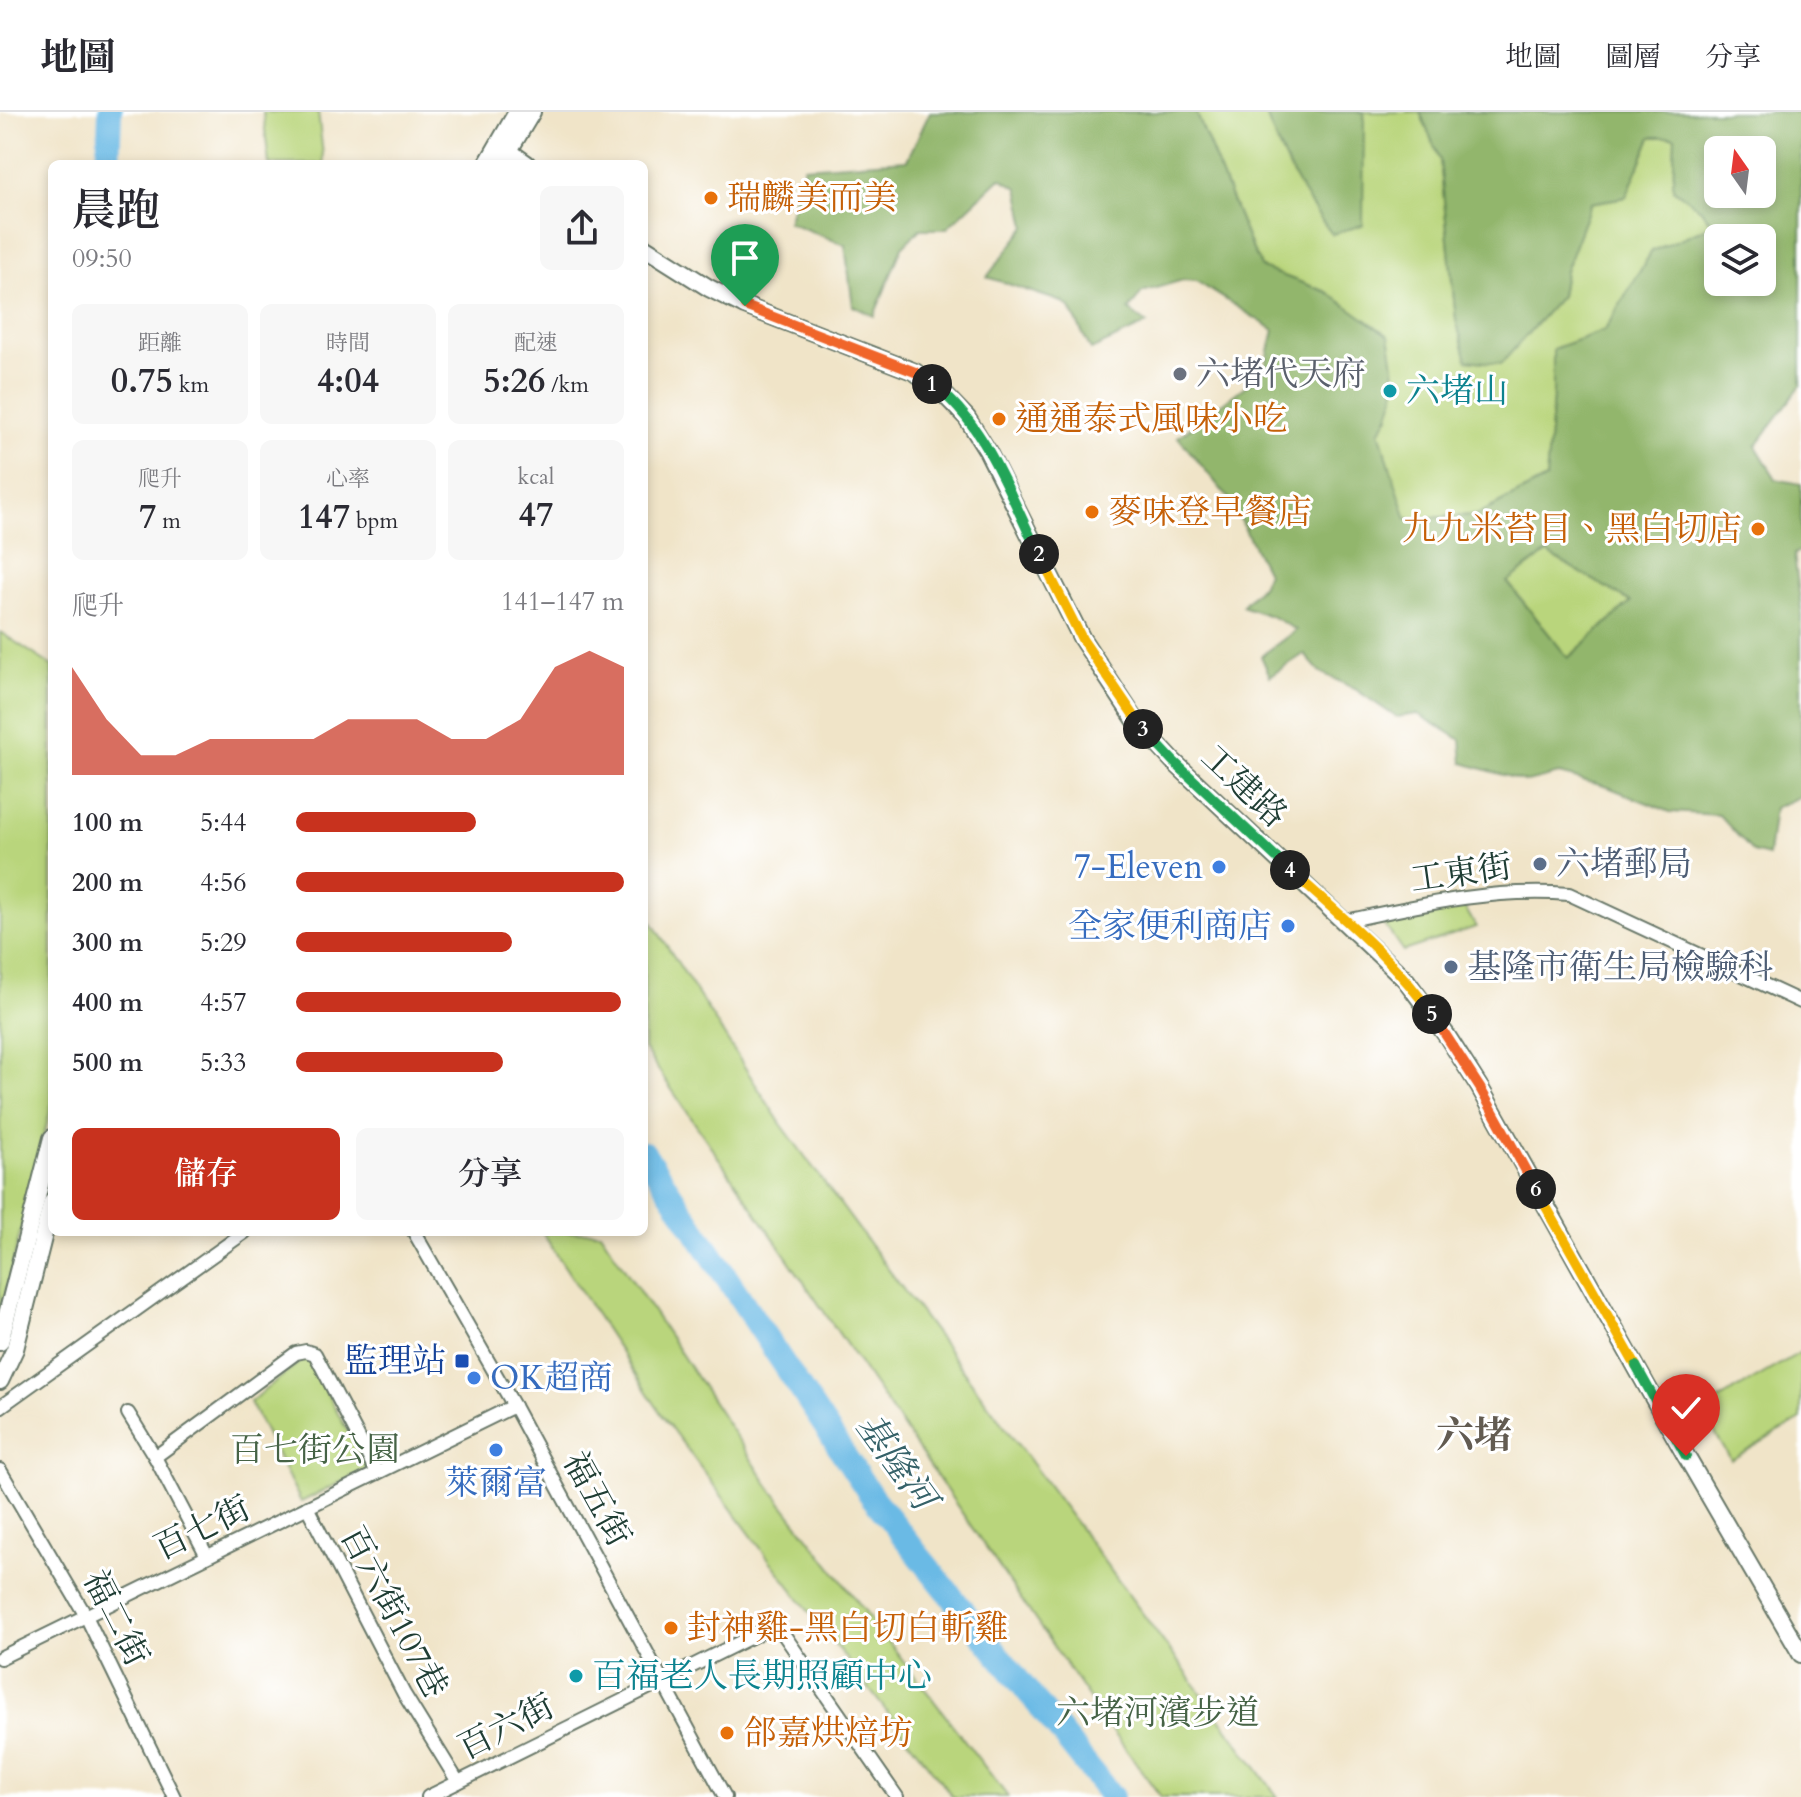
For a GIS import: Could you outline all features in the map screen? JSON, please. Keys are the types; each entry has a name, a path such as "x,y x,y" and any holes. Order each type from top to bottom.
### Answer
{"street":[{"path":"503,153 517,112"},
{"path":"503,153 532,112"},
{"name":"工建路","path":"648,250 709,288 745,306 915,372 942,392 967,418 987,450 1082,639 1136,721 1173,761 1406,980 1465,1063 1801,1654"},
{"name":"工東街","path":"1346,921 1450,898 1527,891 1569,894 1801,1002"},
{"path":"0,1342 48,1154"},
{"path":"0,1381 15,1349 48,1218"},
{"path":"0,1407 239,1236"},
{"name":"福五街","path":"416,1236 514,1406 725,1797"},
{"path":"155,1457 296,1353 306,1351 315,1354 377,1473"},
{"name":"百七街","path":"0,1658 514,1406"},
{"path":"128,1413 207,1556"},
{"name":"福二街","path":"0,1470 86,1616 174,1797"},
{"name":"百六街107巷","path":"307,1507 404,1694 458,1782"},
{"name":"百六街","path":"428,1797 765,1630 782,1632 897,1797"}],"green space":[{"path":"263,112 318,112 324,160 269,160"},
{"path":"930,112 1196,112 1262,268 1327,292 1389,336 1395,374 1394,397 1379,432 1407,519 1477,515 1546,479 1553,397 1553,349 1605,330 1652,251 1704,228 1704,296 1776,296 1776,224 1711,224 1701,209 1673,189 1675,137 1651,137 1626,197 1591,203 1565,271 1561,296 1501,364 1467,360 1456,320 1440,160 1420,112 1801,112 1801,385 1756,446 1776,479 1801,484 1801,550 1794,554 1801,608 1801,796 1774,808 1768,856 1753,852 1719,815 1670,812 1608,787 1559,774 1527,782 1463,763 1461,740 1418,714 1396,717 1355,689 1320,672 1304,654 1270,676 1261,656 1296,630 1273,617 1242,606 1261,586 1267,573 1230,500 1178,437 1264,372 1274,330 1196,281 1183,280 1142,292 1129,310 1147,324 1091,350 1070,308 1062,302 987,277 1026,226 1018,188 1000,178 946,229 920,229 902,247 874,316 853,306 845,245 788,222 804,167 907,160","holes":["1547,553 1631,602 1568,658 1507,582"]},
{"path":"1196,112 1265,112 1294,176 1332,234 1364,112 1420,112 1440,160 1456,320 1468,360 1561,296 1565,271 1591,202 1626,197 1651,137 1675,136 1673,189 1701,209 1711,224 1704,224 1704,229 1652,251 1605,330 1553,349 1553,397 1546,479 1477,515 1406,519 1379,432 1390,415 1327,292 1262,268"},
{"path":"1265,112 1364,112 1363,225 1332,234 1294,176"},
{"path":"1547,553 1631,602 1568,658 1507,581"},
{"path":"0,632 48,663 48,1119 0,1315"},
{"path":"1464,906 1476,927 1403,951 1384,924"},
{"name":"六堵河濱步道","path":"648,916 781,1124 1278,1797 1161,1797 1097,1710 648,1055"},
{"path":"545,1236 603,1236 771,1489 1008,1797 953,1797 666,1421"},
{"path":"1801,1352 1801,1419 1731,1460 1701,1410"},
{"name":"百七街公園","path":"307,1356 368,1469 301,1502 250,1402"}],"waterway":[{"name":"基隆河","path":"108,160 110,112"},
{"name":"基隆河","path":"648,1159 872,1497 1112,1797"}],"place":[{"name":"瑞麟美而美","path":"711,198"},
{"name":"六堵代天府","path":"1180,374"},
{"name":"六堵山","path":"1390,391"},
{"name":"通通泰式風味小吃","path":"999,419"},
{"name":"麥味登早餐店","path":"1092,512"},
{"name":"九九米苔目、黑白切店","path":"1758,529"},
{"name":"六堵郵局","path":"1540,864"},
{"name":"7-Eleven","path":"1219,867"},
{"name":"全家便利商店","path":"1288,926"},
{"name":"基隆市衛生局檢驗科","path":"1451,967"},
{"name":"監理站","path":"462,1361"},
{"name":"OK超商","path":"474,1378"},
{"name":"萊爾富","path":"496,1450"},
{"name":"封神雞-黑白切白斬雞","path":"671,1628"},
{"name":"百福老人長期照顧中心","path":"576,1676"},
{"name":"郃嘉烘焙坊","path":"727,1733"}],"district":[{"name":"六堵","path":"1474,1436"}],"route":[{"path":"745,306 915,372 942,392 967,418 987,450 1082,639 1136,721 1173,761 1368,941 1406,980 1447,1036 1480,1088 1686,1456"}]}
